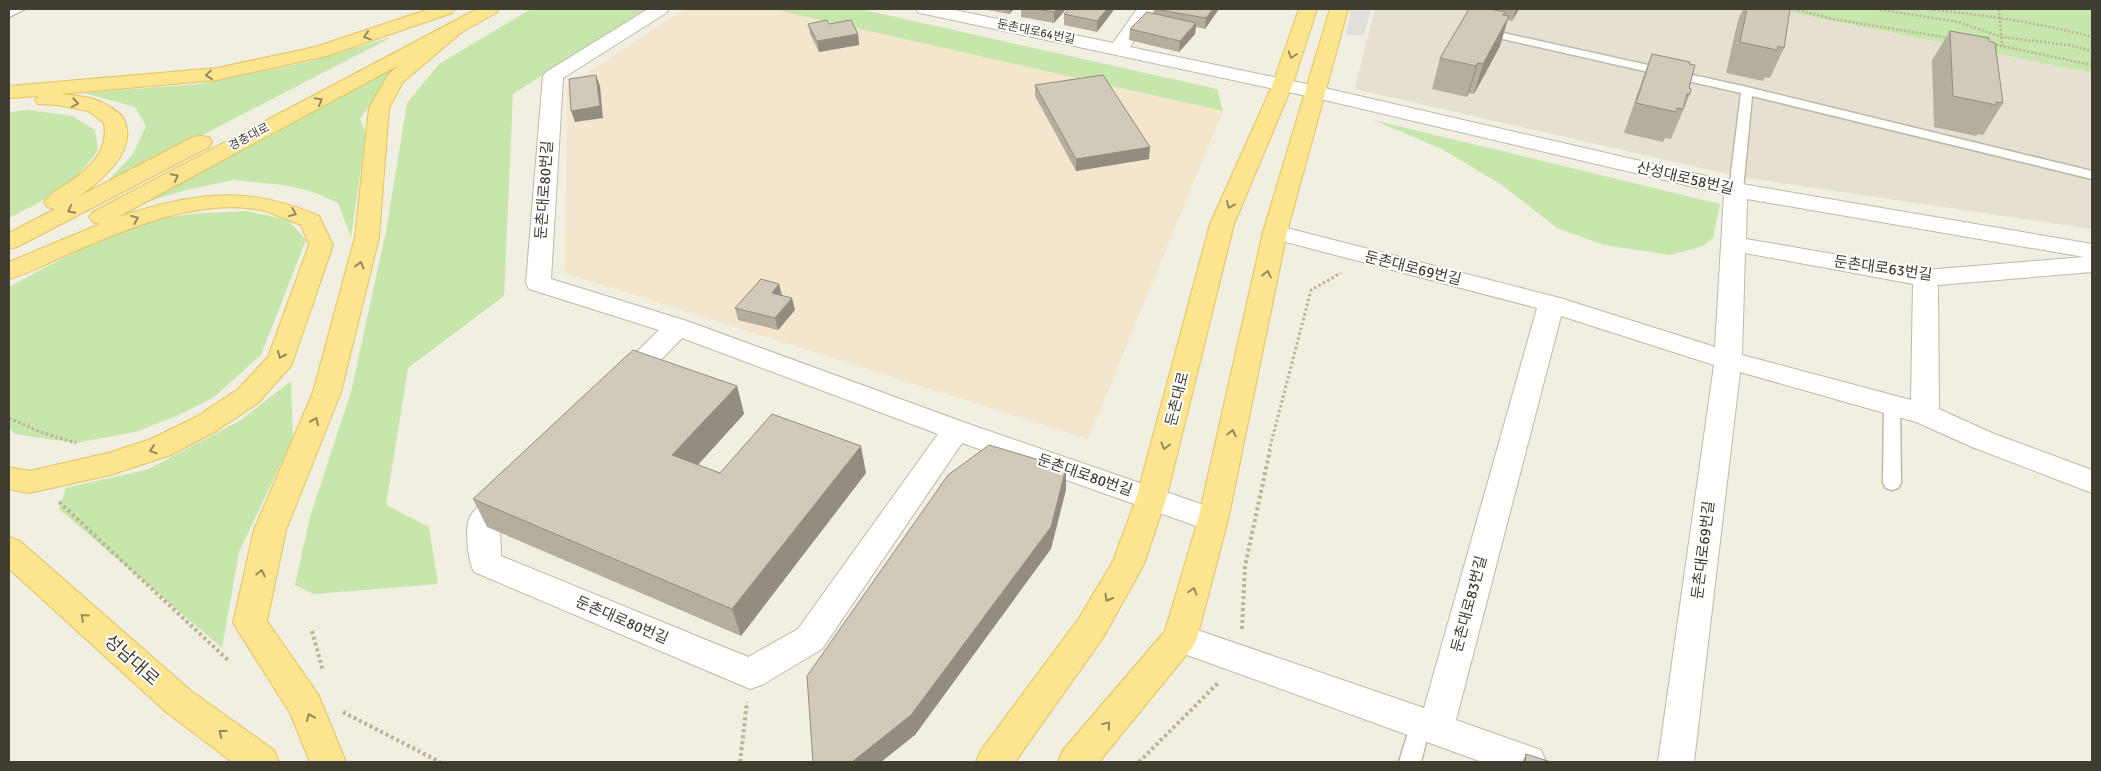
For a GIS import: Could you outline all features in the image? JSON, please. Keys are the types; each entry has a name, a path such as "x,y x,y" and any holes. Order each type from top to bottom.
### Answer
{"main road":[{"name":"경충대로","path":"9,242 452,15 490,9"},
{"name":"둔촌대로","path":"994,762 1091,628 1128,564 1151,499 1222,224 1282,86 1308,9"},
{"path":"1076,762 1180,638 1214,520 1275,232 1339,9"},
{"name":"경충대로","path":"9,265 452,15"},
{"path":"9,92 217,74 320,52 452,15"},
{"path":"328,762 305,705 250,623 270,530 327,392 364,247 379,108 395,80 452,15"},
{"path":"9,100 57,100 94,106 114,120 116,139 104,162 91,176 9,232"},
{"path":"9,271 149,213 207,202 249,202 281,208 311,221 321,245 280,361 248,396 206,424 161,447 110,464 29,482 9,478"},
{"name":"성남대로","path":"9,550 178,701 261,762"}],"street":[{"name":"둔촌대로80번길","path":"660,9 553,76 538,283 678,327 956,430 1214,520"},
{"name":"둔촌대로64번길","path":"925,9 1282,86"},
{"path":"1118,50 1146,9"},
{"name":"산성대로58번길","path":"1282,86 1316,92 1736,190 2092,251"},
{"path":"1728,360 1735,244 1736,190"},
{"name":"둔촌대로69번길","path":"1275,232 1551,304 1728,360 1925,414 1982,440 2092,482"},
{"name":"둔촌대로63번길","path":"1735,244 1926,278 2092,264"},
{"path":"1925,414 1926,278"},
{"name":"둔촌대로83번길","path":"1428,726 1503,480 1551,304"},
{"path":"602,403 678,327"},
{"name":"둔촌대로69번길","path":"1676,762 1728,360"},
{"path":"750,674 810,639 956,430"},
{"name":"둔촌대로80번길","path":"533,472 484,520 485,563 750,674"},
{"path":"1180,638 1528,762"}],"lane":[{"path":"9,14 20,9"},
{"path":"1478,31 1747,91 2092,175"},
{"path":"1736,190 1747,91"},
{"path":"1892,405 1892,483"},
{"name":"둔촌대로83번길","path":"1410,762 1428,726"}],"path":[{"path":"1794,9 1832,19 1955,38"},
{"path":"1876,9 1959,22 2002,37 2069,45 2092,51"},
{"path":"1926,9 2000,16 2047,25 2092,37"},
{"path":"1999,9 2002,46"},
{"path":"1983,43 2092,65"},
{"path":"1139,762 1241,660 1245,566 1264,471 1311,290 1370,257"},
{"path":"9,418 38,431 84,445 64,474 47,491 230,662"},
{"path":"312,631 325,679"},
{"path":"740,762 750,674"},
{"path":"342,712 440,762"}],"shaded area":[{"path":"685,9 772,9 1223,111 1088,439 565,273 567,86"},
{"path":"1351,9 1371,9 1364,35 1346,35"},
{"path":"1375,9 1774,9 2092,73 2092,229 1741,177 1355,89"}],"green space":[{"path":"531,9 646,9 513,94 504,296 408,368 386,505 429,527 438,584 314,594 295,585 310,517 351,392 386,231 407,103 439,64"},
{"path":"772,9 860,9 1217,89 1223,111"},
{"path":"1774,9 2092,9 2092,73"},
{"path":"392,37 102,187 133,154 146,126 135,107 84,93 199,84 308,62"},
{"path":"398,66 360,119 366,134 351,237 338,203 313,192 285,185 233,180 182,191 141,204"},
{"path":"29,110 72,116 95,130 98,150 69,182 47,198 9,218 9,112"},
{"path":"1373,120 1720,204 1713,238 1703,246 1670,255 1604,245 1557,228 1502,185 1442,149"},
{"path":"246,211 288,220 306,240 261,355 214,397 179,415 135,432 75,443 15,434 9,428 9,287 80,250 136,227 177,216"},
{"path":"291,381 293,438 239,552 222,648 59,509 66,488 149,469 241,420"}],"building":[{"path":"1035,9 1057,9 1054,12"},
{"path":"1069,9 1107,9 1097,21 1064,14"},
{"path":"1154,9 1213,9 1206,18"},
{"path":"1469,9 1489,9 1505,12 1503,15 1509,16 1483,64 1478,63 1476,66 1440,58"},
{"path":"1747,9 1790,9 1784,48 1778,46 1777,50 1740,42"},
{"path":"1147,12 1196,23 1180,41 1130,29"},
{"path":"827,20 829,24 851,20 858,34 817,41 808,24"},
{"path":"1950,31 1989,38 1989,41 1995,43 2003,103 1996,102 1996,105 1953,96"},
{"path":"1652,54 1690,62 1689,64 1695,65 1689,88 1691,89 1690,94 1687,94 1683,109 1677,108 1676,112 1636,103"},
{"path":"596,75 600,106 571,111 569,79"},
{"path":"1103,75 1150,147 1076,159 1035,85"},
{"path":"761,279 779,284 772,293 792,298 775,318 735,308"},
{"path":"633,350 737,386 672,455 720,473 772,414 861,446 732,609 473,499"},
{"path":"989,445 1066,468 1051,527 911,715 852,762 813,762 807,676 948,475"},
{"path":"1526,754 1551,762 1525,762"}]}
